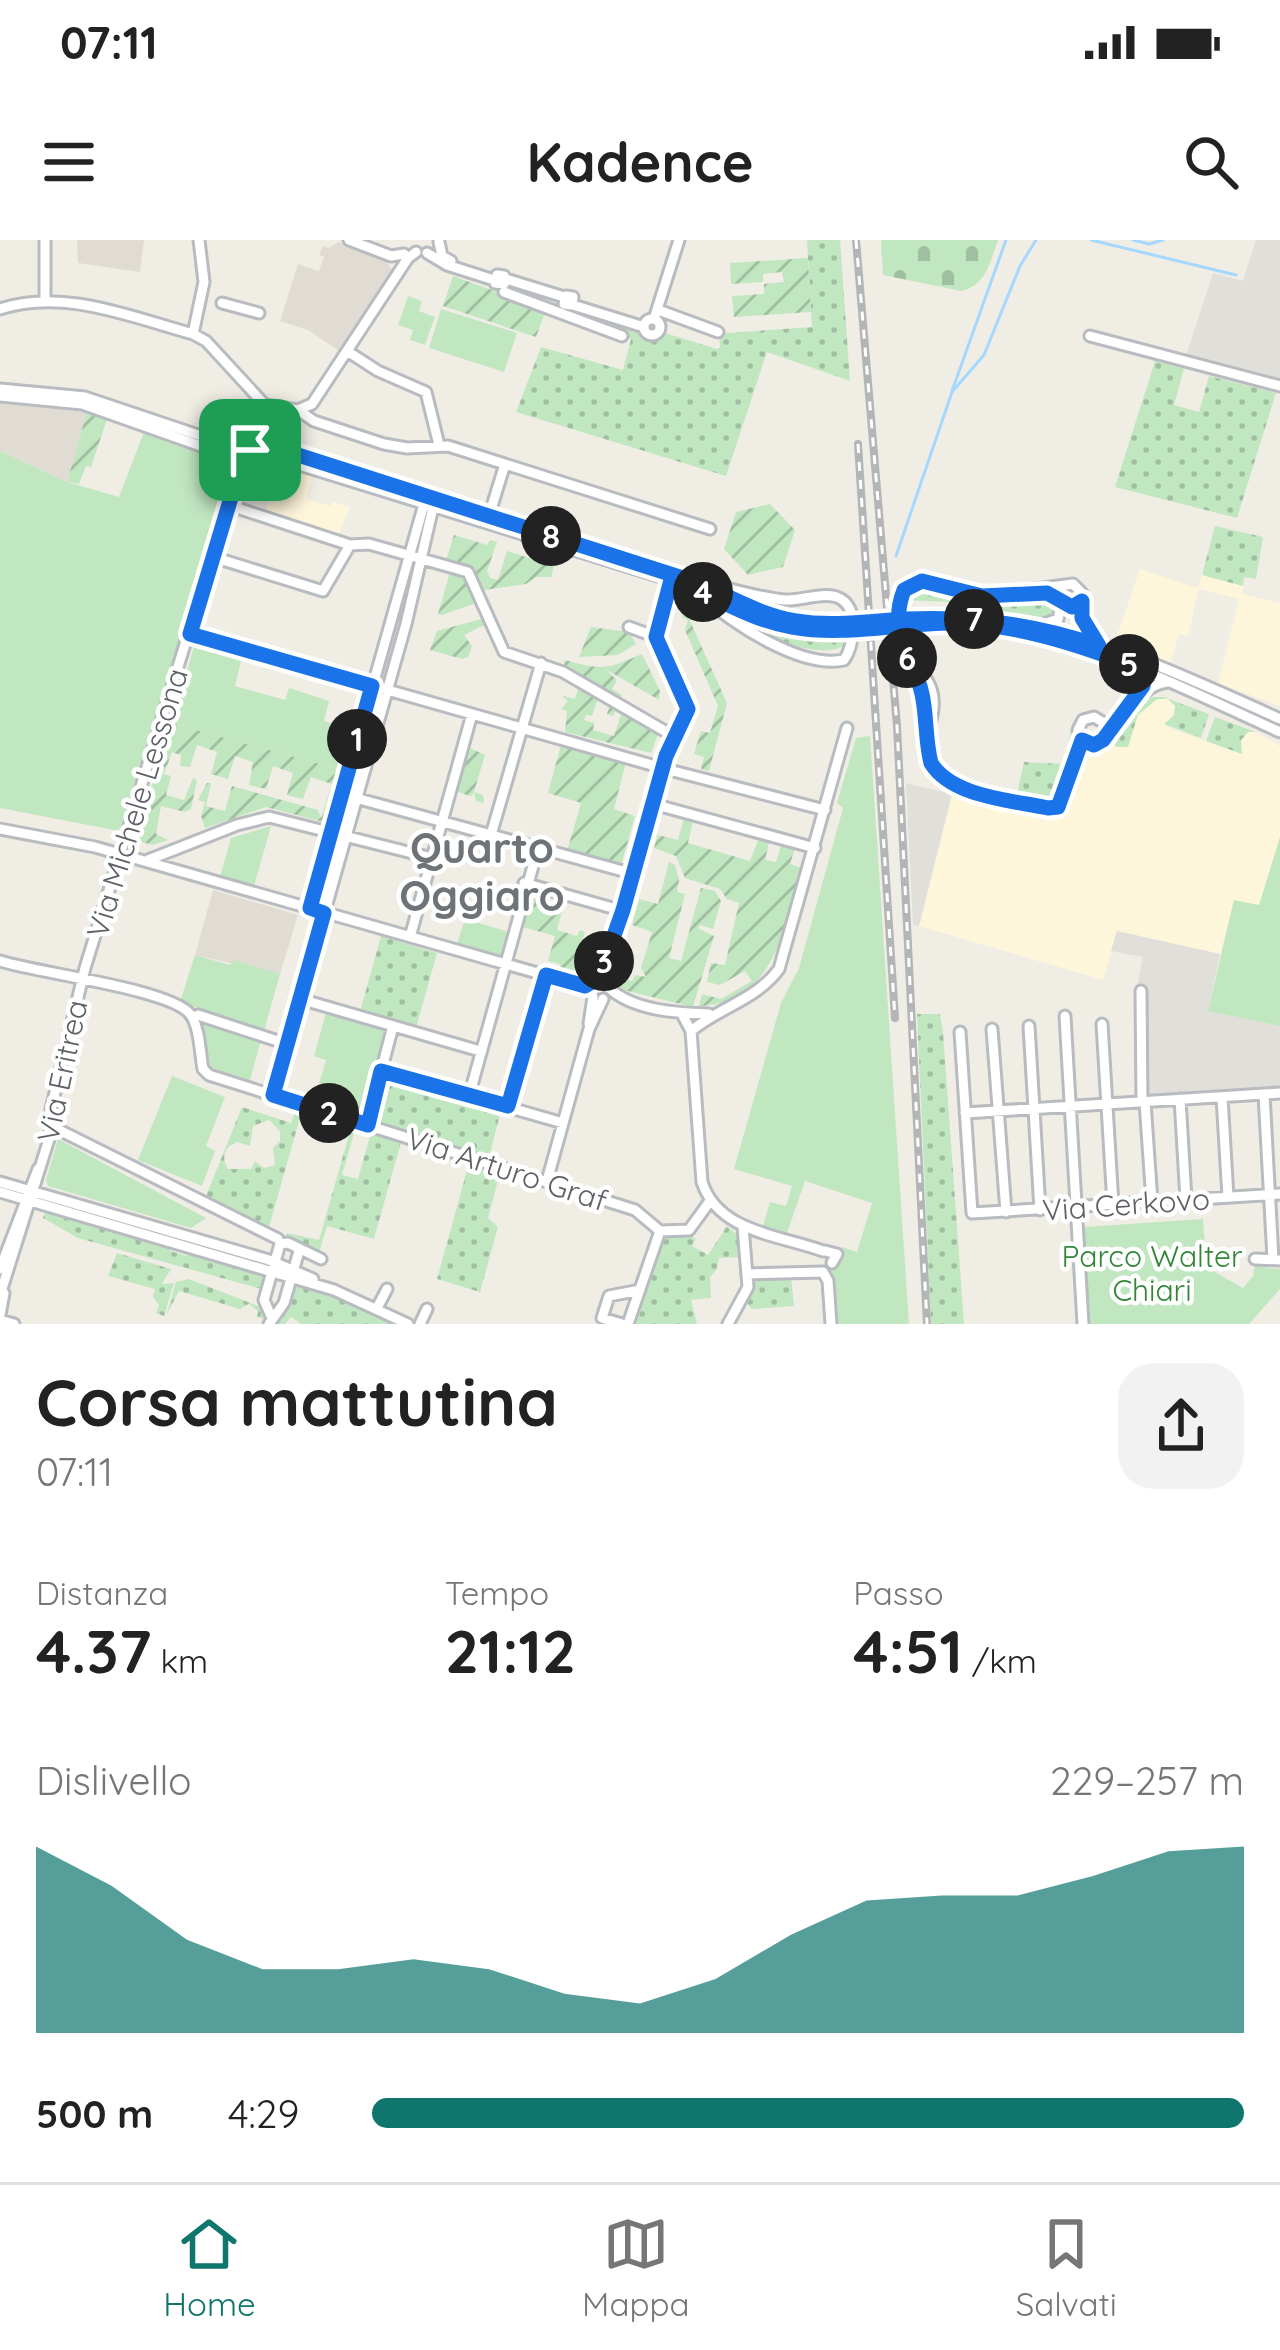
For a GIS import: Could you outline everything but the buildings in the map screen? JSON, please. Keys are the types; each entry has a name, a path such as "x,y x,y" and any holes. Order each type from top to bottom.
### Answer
{"street":[{"path":"45,240 45,301"},
{"path":"193,334 204,282 200,240"},
{"path":"349,240 391,256 416,253 569,301 718,332"},
{"path":"651,320 679,240"},
{"path":"407,241 416,253"},
{"path":"298,410 312,404 399,272 416,253 439,241 442,256 448,260 622,336"},
{"path":"0,309 30,300 101,308 193,334 206,341 265,405 298,410 339,430 407,448 439,445 710,529"},
{"path":"547,302 569,301"},
{"path":"223,303 259,313"},
{"path":"1090,336 1280,386"},
{"path":"347,351 426,392 439,445"},
{"path":"0,392 82,404 247,449 671,580 784,600 843,600 851,613 851,649 839,662 753,636 720,612 698,586"},
{"path":"312,404 339,430"},
{"name":"Via Michele Lessona","path":"82,977 228,506 265,405"},
{"path":"489,515 505,464"},
{"path":"431,504 489,515 776,617 843,626 957,618 1054,622 1066,586"},
{"path":"310,908 410,556 431,504"},
{"path":"273,1095 387,690 422,559 431,504"},
{"path":"228,506 350,545 369,544 471,574 501,650 568,674 677,735"},
{"path":"214,556 323,591 350,545"},
{"path":"547,1181 664,762 688,703 656,637 671,580"},
{"path":"927,739 939,712 934,688 923,681 903,650 898,606 910,584 922,581 982,596 1066,586 1080,589 1082,618 1099,646"},
{"path":"1037,592 1072,607 1082,601"},
{"path":"907,622 1004,627 1047,636 1177,682 1280,735"},
{"path":"1022,624 1178,674 1280,716"},
{"path":"629,628 656,637"},
{"path":"190,634 824,810"},
{"path":"491,835 541,663"},
{"path":"1129,664 1142,679 1141,694"},
{"path":"923,681 931,763 954,785 1048,808 1061,803 1083,746 1078,730 1083,720 1094,717 1105,729"},
{"path":"1083,746 1099,743 1105,729 1120,721 1155,684 1177,682"},
{"path":"923,704 939,712"},
{"path":"410,937 436,859 472,714"},
{"path":"691,1031 710,1015 755,994 779,969 848,728"},
{"path":"663,730 664,762"},
{"path":"341,794 634,874"},
{"path":"653,804 815,848"},
{"path":"143,862 269,817 436,859"},
{"path":"0,829 85,844 683,1016 710,1015"},
{"path":"126,840 143,862"},
{"path":"469,1096 538,848"},
{"path":"172,870 169,861 177,849"},
{"path":"525,884 623,910"},
{"path":"0,961 82,977 287,1044"},
{"path":"508,1106 546,975"},
{"name":"Via Eritrea","path":"0,1295 3,1272 51,1126 50,1108 82,977"},
{"path":"1141,991 1152,1202"},
{"path":"300,999 480,1051"},
{"name":"Via Arturo Graf","path":"193,1013 206,1073 639,1212 660,1232"},
{"path":"683,1016 691,1031 702,1182 710,1201 743,1227 824,1251"},
{"path":"1065,1016 1083,1324"},
{"path":"1102,1024 1113,1204"},
{"path":"368,1125 393,1026"},
{"path":"1029,1026 1040,1210"},
{"path":"992,1029 1006,1212"},
{"path":"960,1032 965,1113 1280,1094"},
{"path":"381,1071 563,1123"},
{"path":"1255,1259 1276,1260 1275,1194 1264,1094"},
{"path":"1222,1097 1228,1197"},
{"path":"1180,1100 1186,1200"},
{"name":"Via Cerkovo","path":"965,1113 972,1213 1275,1194"},
{"path":"51,1126 278,1239"},
{"path":"0,1182 30,1197"},
{"path":"0,1192 273,1267 377,1307 408,1324"},
{"path":"640,1290 609,1297 602,1318 625,1324 640,1290 660,1232 687,1231 710,1201"},
{"path":"728,1324 746,1294 743,1227"},
{"path":"299,1251 284,1303 271,1315 264,1300 280,1244 288,1243 321,1259"},
{"name":"Via Eritrea","path":"0,1317 3,1272"},
{"path":"747,1274 823,1272 831,1324"},
{"path":"377,1307 387,1288"},
{"path":"420,1324 427,1310"},
{"path":"0,1317 14,1324"}],"shaded area":[{"path":"77,240 144,240 140,272 78,263"},
{"path":"1256,240 1280,240 1280,380 1186,356 1213,273 1243,281"},
{"path":"339,242 384,258 393,271 341,352 308,330 280,321 298,264 319,271 323,246"},
{"path":"0,403 87,412 67,482 0,451"},
{"path":"279,466 312,477 306,499 350,507 339,535 265,512"},
{"path":"1140,569 1198,588 1202,575 1243,586 1242,594 1280,603 1280,706 1218,683 1239,599 1199,589 1188,636 1179,634 1170,665 1114,645"},
{"path":"1157,699 1168,699 1175,706 1165,726 1241,754 1241,740 1248,732 1280,746 1280,837 1259,906 1234,900 1220,954 1117,931 1103,980 919,926 952,794 1060,818 1087,756 1113,742 1116,747 1129,740 1138,715"},
{"path":"906,783 952,794 919,926 913,924"},
{"path":"213,890 298,915 280,974 195,955"},
{"path":"1117,931 1220,954 1208,1011 1280,1026 1280,1088 1145,1096 1145,992 1136,991 1143,957 1111,951"}],"green space":[{"path":"807,240 840,240 850,381 767,352 726,476 516,412 541,347 623,370 631,339 554,305 637,331 648,341 665,333 717,349 719,329 727,333 812,327"},
{"path":"881,240 998,240 982,278 961,291 883,275"},
{"path":"808,258 811,312 734,317 732,296 764,294 764,284 784,282 782,272 763,274 763,282 731,284 730,263"},
{"path":"453,276 546,310 536,337 443,306"},
{"path":"408,296 422,301 419,311 435,317 425,345 410,340 413,330 398,325"},
{"path":"441,309 517,333 504,372 429,348"},
{"path":"1155,361 1184,369 1174,405 1199,412 1209,376 1276,393 1237,518 1115,487"},
{"path":"87,412 107,419 91,467 86,466 79,484 67,482"},
{"path":"144,432 229,462 233,470 119,831 0,808 0,451 67,482 119,497"},
{"path":"770,504 795,530 783,567 748,575 724,549 736,512"},
{"path":"1215,526 1263,537 1256,579 1244,577 1243,586 1202,575"},
{"path":"454,535 487,545 490,540 497,542 487,571 490,578 498,580 507,551 554,566 551,577 484,590 471,567 446,560"},
{"path":"450,572 467,576 476,603 442,615 438,614"},
{"path":"676,587 698,596 690,621 727,703 709,771 701,769 704,757 694,754 701,731 710,733 718,706 685,630 688,620 682,617 688,599 671,592"},
{"path":"914,589 978,602 1048,598 1057,609 1048,620 952,602 905,600"},
{"path":"725,608 794,633 844,638 844,645 818,650 782,642"},
{"path":"481,619 484,625 464,635 472,646 468,657 430,650 437,631"},
{"path":"591,627 629,632 636,644 618,655 579,657"},
{"path":"194,647 242,657 235,686 285,700 289,688 329,701 324,721 348,729 338,769 171,723"},
{"path":"642,654 660,691 659,700 605,669 617,680 612,689 620,698 564,665 565,660 605,667"},
{"path":"558,674 598,698 592,716 584,720 594,723 593,730 614,736 621,715 607,714 610,705 658,734 651,753 565,732 567,711 561,709 568,701 563,696 575,699 578,689"},
{"path":"1151,697 1163,697 1209,714 1201,738 1164,724 1174,715 1175,706 1168,699 1157,699 1138,715 1128,747 1116,747 1113,742"},
{"path":"1215,717 1256,732 1248,732 1241,740 1242,754 1206,741"},
{"path":"171,723 338,769 323,822 266,807 205,828 201,816 205,802 198,800 207,783 211,783 206,806 225,811 232,786 318,810 321,818 332,784 311,777 303,799 287,795 293,773 273,766 266,789 249,785 253,762 235,756 228,779 211,774 217,752 197,745 190,767 180,766 181,755 172,752 164,774 171,776 166,795 184,800 193,778 197,780 191,809 161,806 156,834 168,840 153,845 135,840"},
{"path":"1071,731 1073,758 1056,796 1049,802 1017,793 1024,762 1063,764"},
{"path":"870,736 909,1324 837,1324 833,1279 827,1267 836,1263 842,1247 857,1252 872,1203 805,1181 787,1233 763,1226 770,1202 786,1206 792,1186 734,1169 781,1003 799,968 843,808 837,803 856,738"},
{"path":"561,745 626,762 614,809 635,816 621,866 567,851 581,803 548,793"},
{"path":"468,747 485,755 474,792 483,795 484,803 476,801 474,793 455,791"},
{"path":"685,815 694,817 688,843 750,861 760,835 770,838 765,860 776,862 782,842 796,845 790,864 802,868 782,937 760,977 725,1002 699,1006 702,994 721,999 752,981 745,971 720,985 707,982 711,963 725,965 739,903 727,899 720,889 685,878 676,856 654,848 658,835 678,840"},
{"path":"271,826 254,886 220,877 231,838"},
{"path":"1280,837 1280,1026 1208,1011 1234,900 1259,905"},
{"path":"669,862 675,865 679,880 677,892 685,894 669,958 681,961 701,888 715,891 721,901 713,929 698,928 714,936 693,1007 615,988 618,977 632,981 635,975 646,977 641,968 652,932 632,925 639,899 658,904"},
{"path":"527,897 563,907 557,930 577,936 580,930 585,932 576,964 593,969 589,981 561,973 560,964 548,961 555,936 519,926"},
{"path":"465,919 509,932 502,957 457,944"},
{"path":"381,936 437,953 416,1028 360,1012"},
{"path":"195,955 280,974 264,1031 180,1002"},
{"path":"327,1009 388,1028 368,1112 363,1116 314,1100 326,1060 314,1056"},
{"path":"917,1014 940,1014 943,1032 964,1324 931,1324"},
{"path":"201,1020 261,1040 250,1080 211,1068"},
{"path":"172,1076 225,1097 206,1146 215,1151 202,1186 138,1160"},
{"path":"386,1077 501,1110 489,1158 374,1120"},
{"path":"242,1107 291,1123 296,1109 313,1114 301,1114 269,1227 280,1234 206,1196","holes":["269,1120 280,1131 280,1141 273,1148 275,1165 264,1168 255,1161 251,1169 228,1169 227,1149 237,1142 250,1146 253,1126"]},
{"path":"319,1116 356,1127 342,1175 358,1179 371,1132 401,1142 374,1239 327,1226 319,1253 285,1236 319,1240 351,1128 340,1124 338,1131 318,1125"},
{"path":"58,1139 206,1218 191,1228 48,1186"},
{"path":"469,1163 500,1173 488,1218 498,1227 480,1292 437,1279"},
{"path":"45,1212 187,1256 269,1275 265,1290 78,1238 43,1218"},
{"name":"Parco Walter Chiari","path":"1203,1219 1206,1267 1243,1288 1255,1266 1280,1269 1280,1289 1249,1324 1088,1324 1084,1227"},
{"path":"727,1226 739,1236 740,1257 719,1258 710,1277 711,1298 691,1300 697,1324 636,1324 665,1237 692,1237 696,1239 692,1246 708,1255"},
{"path":"117,1253 171,1269 162,1284 174,1283 164,1316 156,1313 155,1289 108,1276"},
{"path":"791,1278 794,1306 752,1309 747,1304 754,1280"},
{"path":"189,1279 263,1308 264,1319 249,1304 240,1309 179,1291 166,1316 176,1282"},
{"path":"295,1283 349,1299 400,1324 301,1324 291,1317 285,1324 271,1324"}],"waterway":[{"path":"952,391 1006,240"},
{"path":"896,556 952,392 984,355 1020,266 1036,240"},
{"path":"1091,240 1236,275"},
{"path":"1133,240 1149,244 1163,240"}],"railway":[{"path":"856,240 897,726 927,1324"},
{"path":"858,444 895,1018"}],"district":[{"name":"Quarto Oggiaro","path":"482,871"}],"route":[{"path":"250,450 190,634 372,686 310,908 324,913 273,1095 368,1125 381,1071 508,1106 546,975 585,986 599,978 666,756 688,709 656,637 671,580 794,628 825,630 865,628 907,625 958,623 1047,636 1129,664 1142,679 1141,694 1103,740 1094,745 1082,740 1058,807 954,785 931,763 922,690 903,650 902,640 899,616 898,606 904,590 922,581 976,596 1037,592 1058,597 1072,607 1082,601 1082,618 1099,646 1002,621 957,618 907,619 865,622 843,623 835,624 796,621 758,611 692,581 254,441 250,450"}]}
